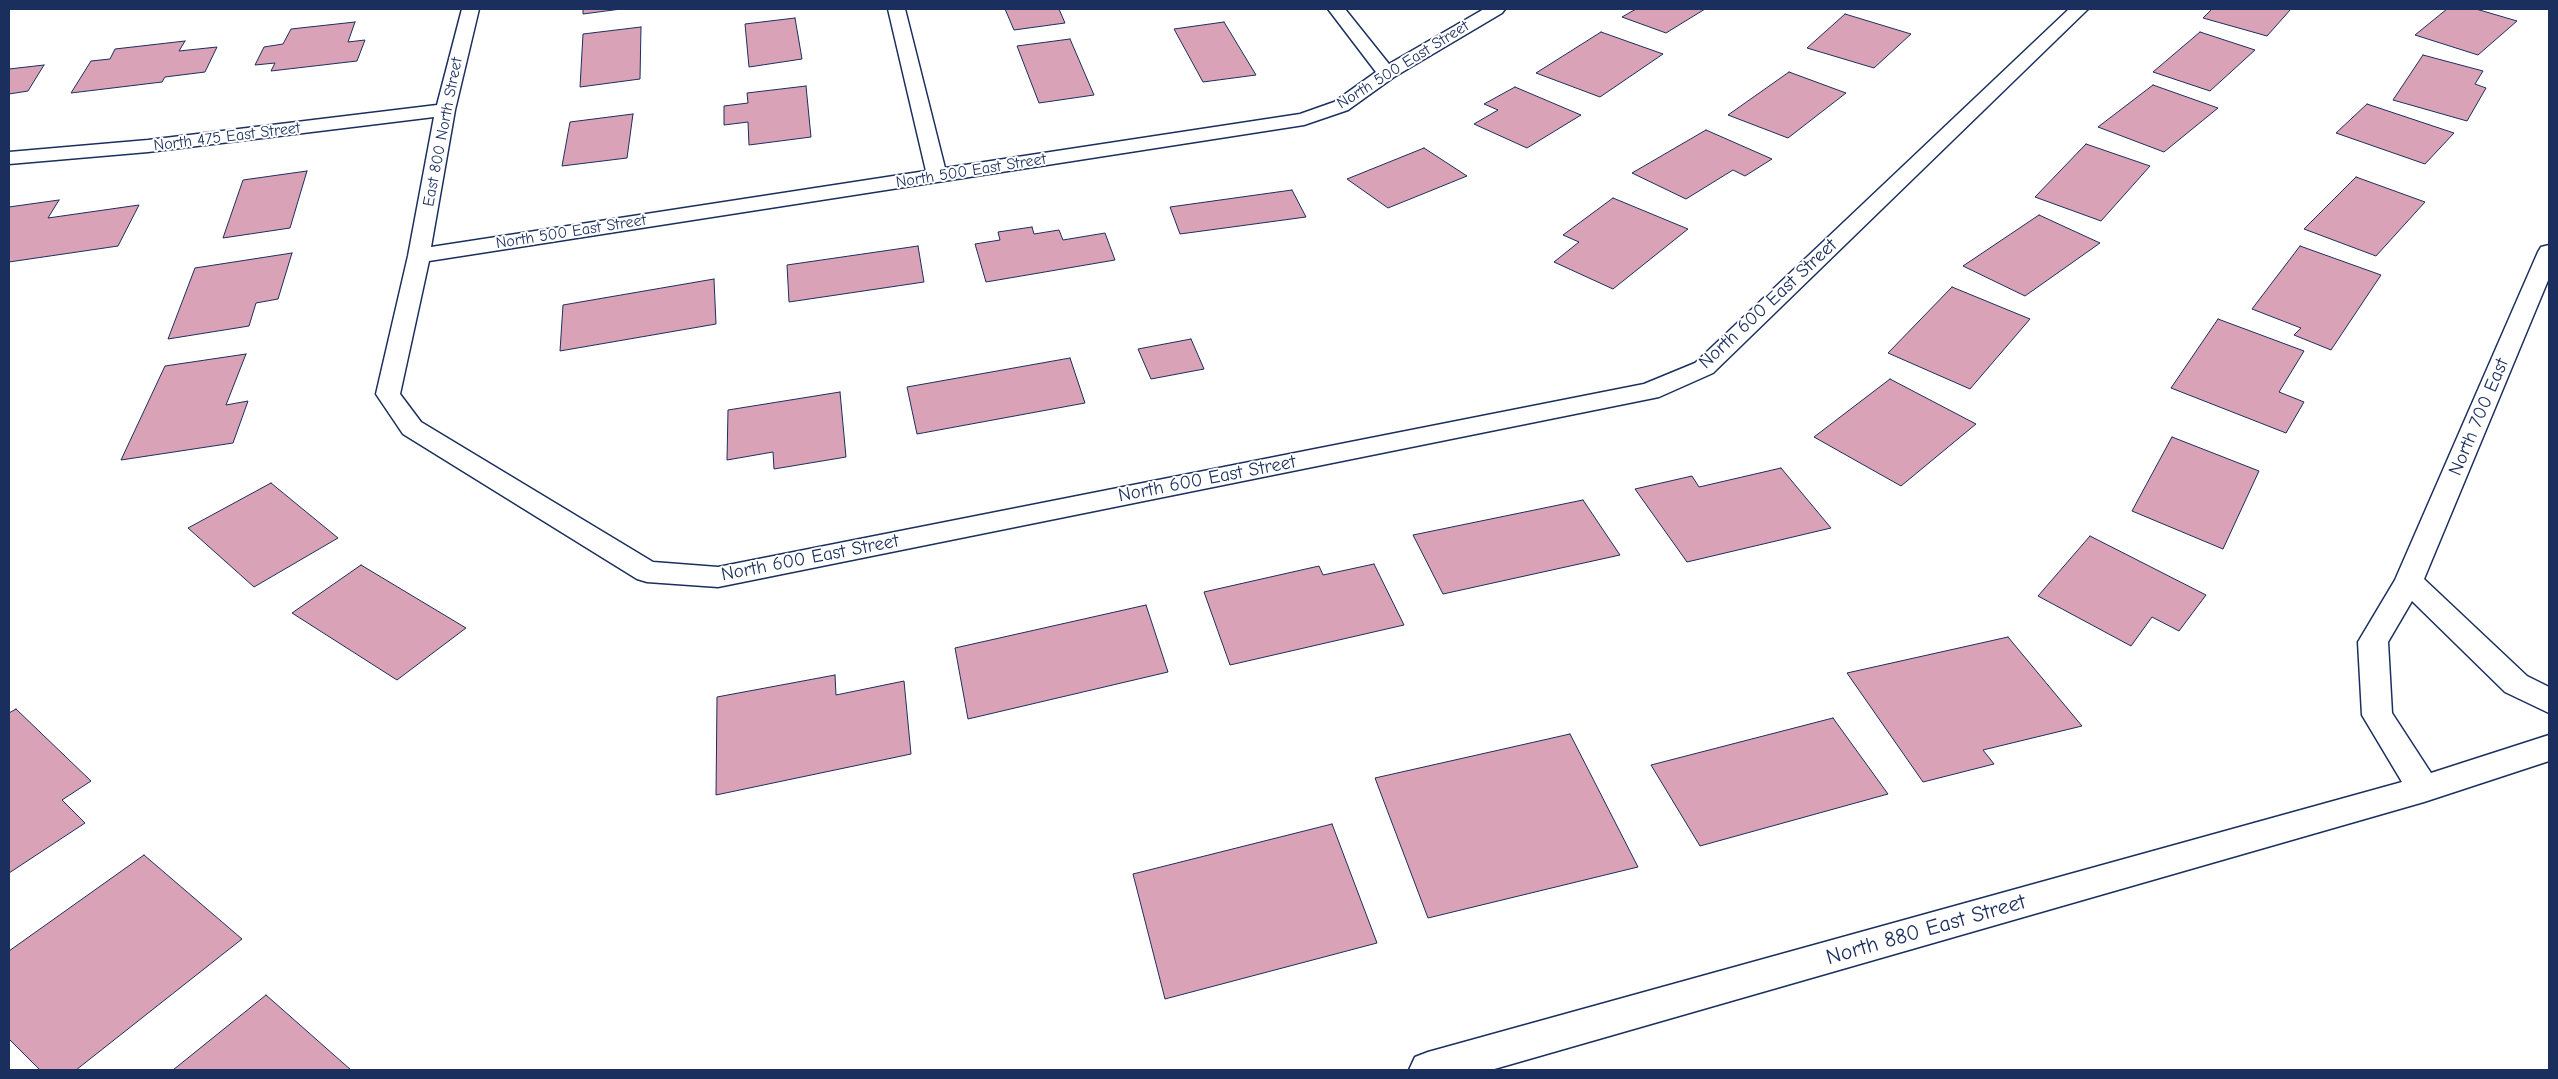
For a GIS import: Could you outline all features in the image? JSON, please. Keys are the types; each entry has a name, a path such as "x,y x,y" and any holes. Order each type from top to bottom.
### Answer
{"street":[{"name":"East 800 North Street","path":"419,256 445,110 470,9"},
{"path":"896,9 937,176"},
{"path":"1336,9 1387,73"},
{"name":"North 500 East Street","path":"419,256 1304,119 1341,106 1387,73 1496,9"},
{"name":"North 600 East Street","path":"419,256 388,394 412,428 647,572 718,577 1650,391 1704,368 2079,9"},
{"name":"North 475 East Street","path":"9,158 148,146 445,110"},
{"name":"North 700 East","path":"2424,789 2377,715 2373,642 2408,581 2549,252"},
{"path":"2408,581 2516,684 2549,701"},
{"name":"North 880 East Street","path":"1428,1070 2424,789 2549,748"}],"building":[{"path":"583,9 621,9 583,14"},
{"path":"1005,9 1059,9 1065,23 1014,30"},
{"path":"1636,9 1705,9 1666,33 1622,17"},
{"path":"2212,9 2291,9 2267,36 2203,18"},
{"path":"2447,9 2476,9 2517,21 2478,55 2415,35"},
{"path":"1845,14 1911,34 1874,68 1807,48"},
{"path":"795,18 802,59 749,67 745,24"},
{"path":"355,22 348,42 365,40 357,61 271,71 275,63 255,65 264,47 283,44 291,29"},
{"path":"1224,22 1256,75 1203,82 1174,29"},
{"path":"641,27 640,79 580,87 583,34"},
{"path":"1601,32 1663,54 1600,97 1536,73"},
{"path":"2200,32 2255,50 2210,91 2153,72"},
{"path":"1070,39 1094,95 1039,103 1017,46"},
{"path":"185,41 179,51 217,47 205,72 165,77 162,82 71,93 91,61 110,59 115,49"},
{"path":"2423,55 2483,71 2475,84 2486,88 2467,121 2393,100"},
{"path":"44,65 28,91 9,94 9,69"},
{"path":"1789,72 1846,93 1788,138 1728,115"},
{"path":"2153,85 2218,108 2164,152 2098,127"},
{"path":"806,86 811,137 749,145 748,122 724,125 724,106 748,103 747,93"},
{"path":"1515,87 1581,115 1527,148 1474,124 1498,110 1484,104"},
{"path":"2367,104 2454,133 2425,164 2336,133"},
{"path":"633,114 627,158 562,166 570,122"},
{"path":"1706,130 1772,159 1745,176 1733,170 1686,199 1632,173"},
{"path":"2086,144 2150,166 2101,221 2035,197"},
{"path":"1424,148 1467,176 1388,208 1347,179"},
{"path":"307,171 290,228 223,238 243,180"},
{"path":"2356,177 2425,202 2376,256 2304,229"},
{"path":"1292,190 1306,217 1180,234 1170,207"},
{"path":"1613,198 1688,229 1613,289 1554,262 1579,242 1563,235"},
{"path":"59,200 48,218 139,205 118,246 9,262 9,207"},
{"path":"2039,215 2100,243 2025,296 1963,266"},
{"path":"1032,227 1034,234 1059,230 1063,240 1105,233 1115,260 986,282 975,244 1000,240 998,232"},
{"path":"918,246 924,282 789,302 787,265"},
{"path":"2300,246 2381,275 2331,350 2294,335 2301,328 2252,309"},
{"path":"292,253 278,299 256,303 249,326 168,339 195,268"},
{"path":"714,279 716,324 560,351 563,305"},
{"path":"1952,287 2030,319 1970,389 1888,353"},
{"path":"2218,319 2304,351 2279,392 2304,402 2286,433 2171,388"},
{"path":"1191,339 1204,369 1151,379 1138,349"},
{"path":"246,354 226,405 248,401 233,443 121,460 165,366"},
{"path":"1070,358 1085,403 917,434 907,387"},
{"path":"1890,379 1976,424 1901,486 1814,437"},
{"path":"840,392 846,457 774,469 773,452 727,460 728,410"},
{"path":"2172,437 2259,471 2223,549 2132,511"},
{"path":"1781,468 1831,528 1687,562 1635,489 1692,476 1699,487"},
{"path":"271,483 338,538 254,587 188,528"},
{"path":"1583,500 1620,555 1443,594 1413,535"},
{"path":"2090,536 2206,595 2179,631 2152,617 2131,646 2038,596"},
{"path":"1374,564 1404,625 1230,665 1204,592 1319,566 1323,575"},
{"path":"361,565 466,628 397,680 292,613"},
{"path":"1146,605 1168,672 968,719 955,648"},
{"path":"2008,637 2082,726 1983,750 1994,764 1923,782 1847,673"},
{"path":"835,675 836,695 904,681 911,754 716,795 717,697"},
{"path":"16,709 91,781 62,800 85,823 9,873 9,713"},
{"path":"1833,718 1888,794 1700,846 1651,765"},
{"path":"1570,734 1638,867 1428,918 1375,778"},
{"path":"1332,824 1377,943 1165,999 1133,874"},
{"path":"144,855 242,939 76,1070 40,1070 9,1039 9,951"},
{"path":"266,995 351,1070 173,1070"}]}
